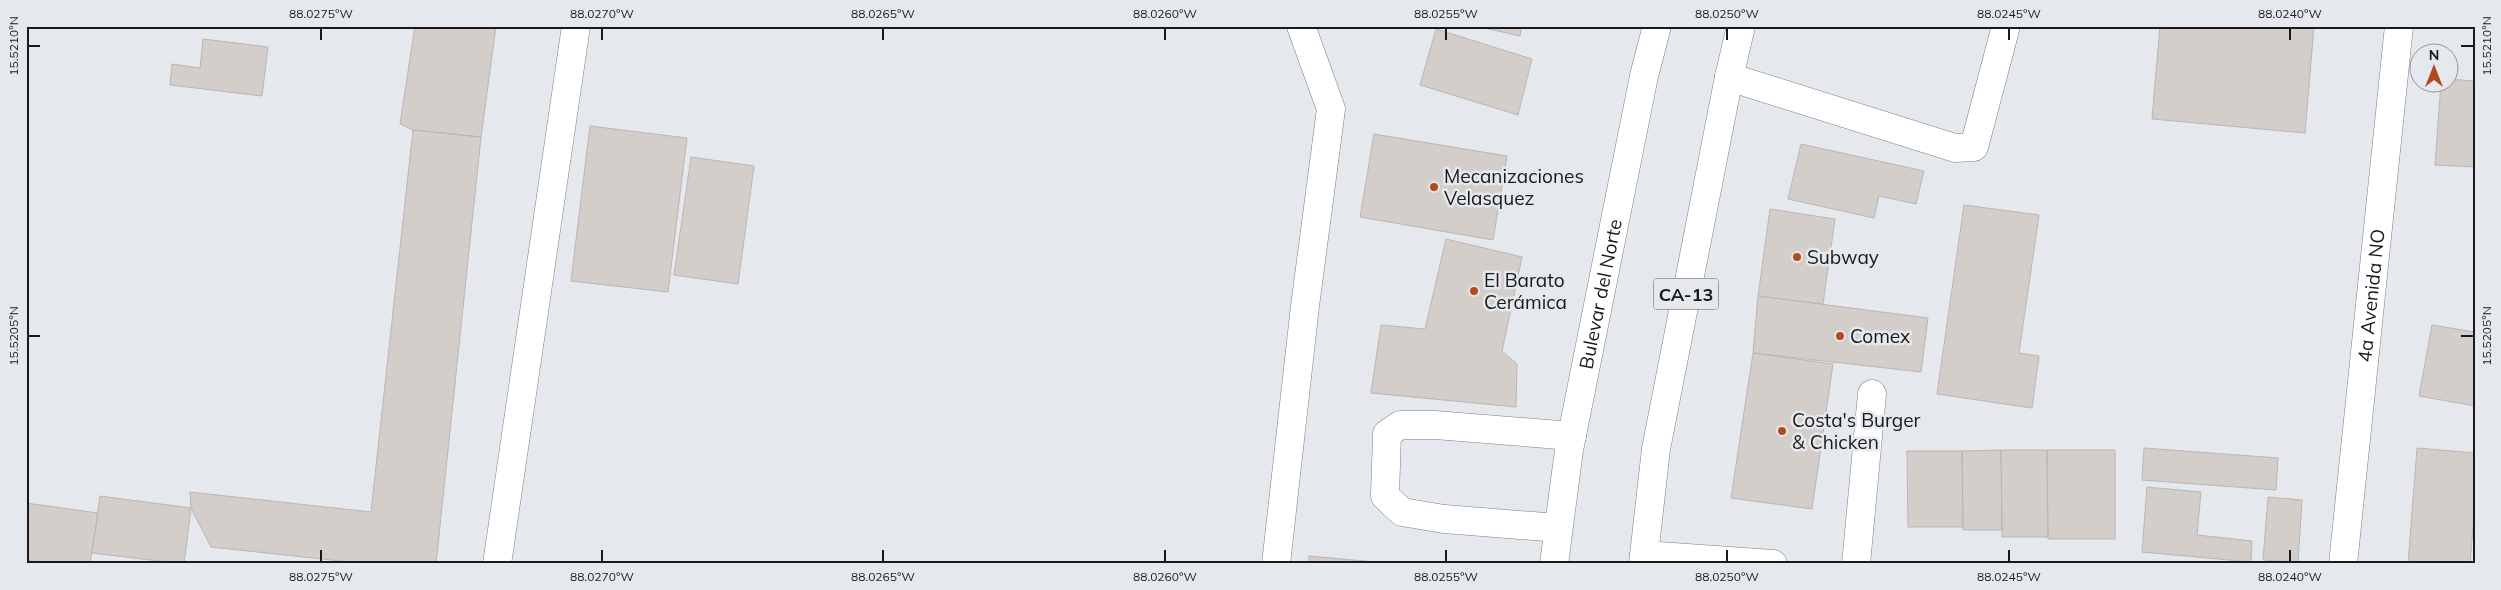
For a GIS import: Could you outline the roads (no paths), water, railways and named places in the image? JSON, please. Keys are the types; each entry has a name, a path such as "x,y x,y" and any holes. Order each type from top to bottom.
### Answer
{"main road":[{"path":"497,564 576,26"},
{"path":"1276,564 1305,306 1331,109 1301,26"},
{"name":"Bulevar del Norte","path":"1554,564 1572,436 1644,76 1657,26"},
{"name":"CA-13","path":"1643,559 1656,449 1728,77 1741,26"},
{"path":"1728,77 1955,148 1974,147 2006,26"},
{"name":"4a Avenida NO","path":"2343,564 2399,26"},
{"path":"1856,564 1872,394"},
{"path":"1558,528 1444,519 1402,512 1385,496 1387,434 1400,425 1435,425 1572,436"},
{"path":"1643,559 1772,564"}],"place":[{"name":"Mecanizaciones Velasquez","path":"1434,187"},
{"name":"Subway","path":"1797,257"},
{"name":"El Barato Cerámica","path":"1474,291"},
{"name":"Comex","path":"1840,336"},
{"name":"Costa's Burger & Chicken","path":"1782,431"}]}
